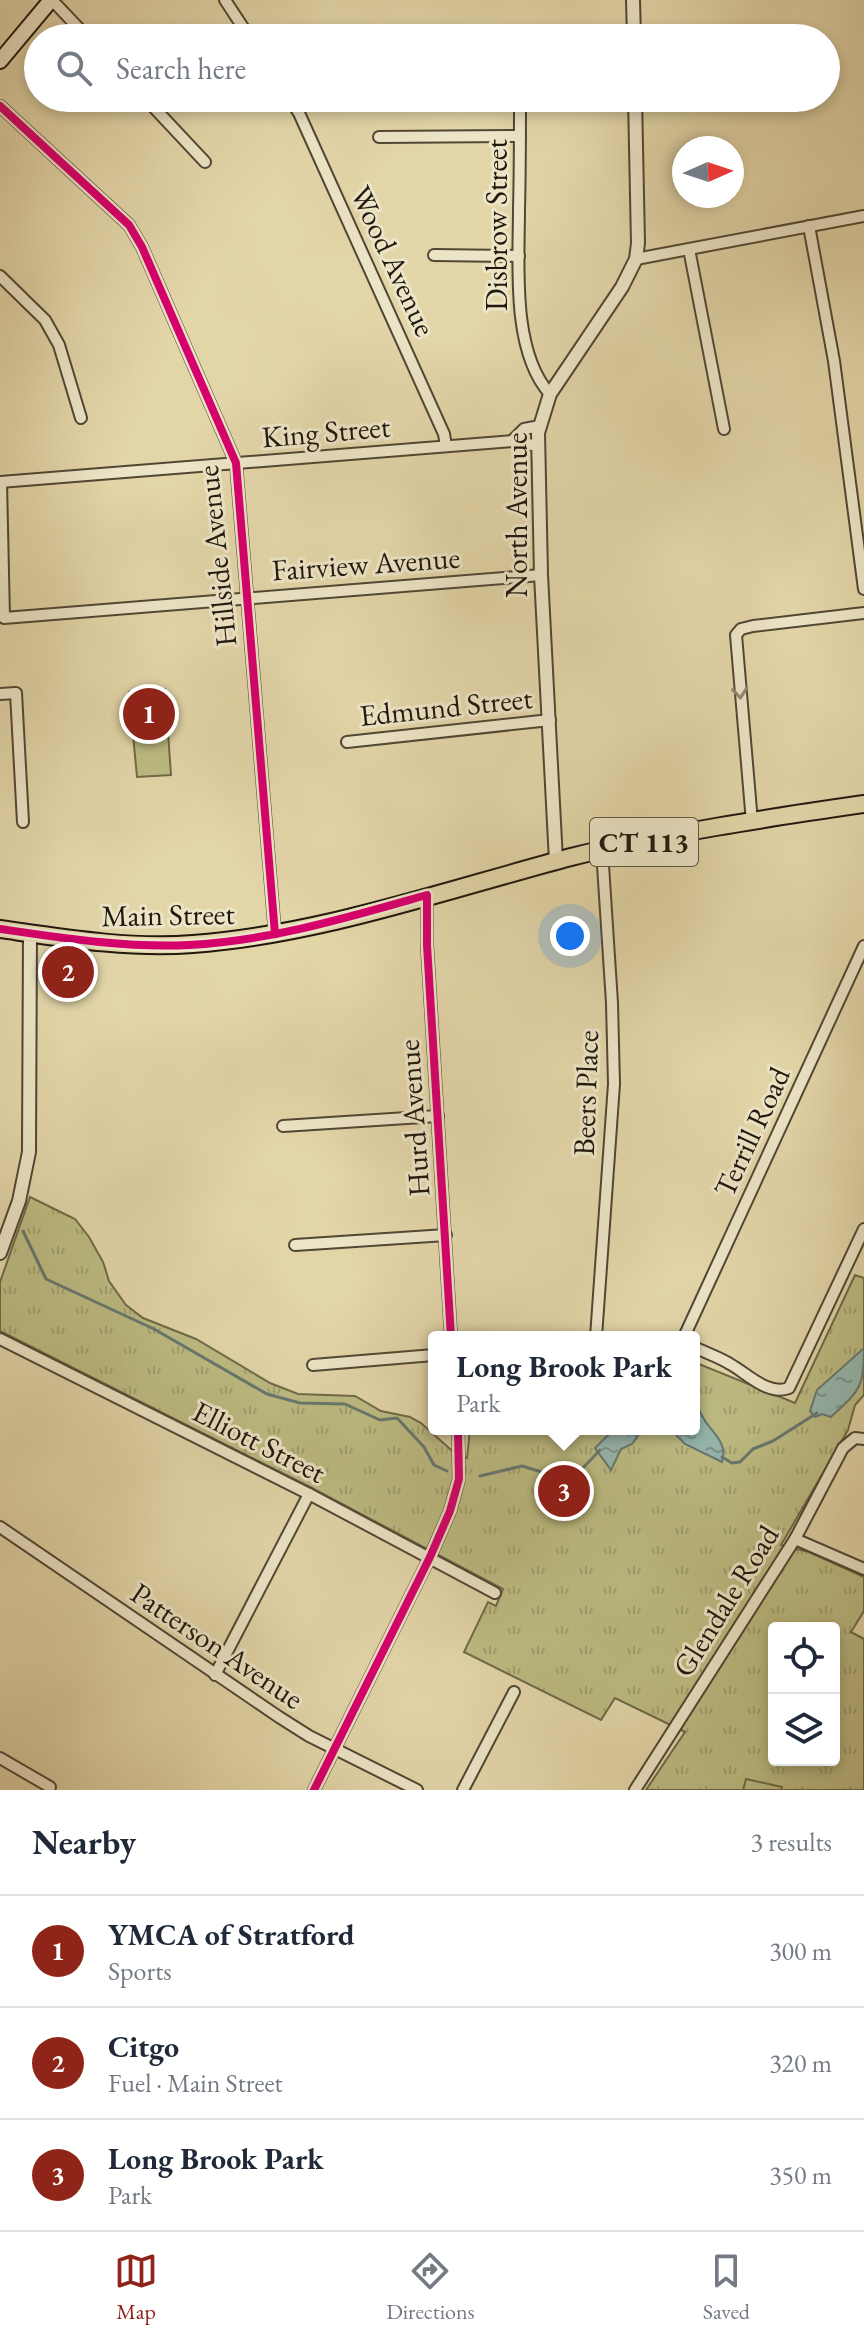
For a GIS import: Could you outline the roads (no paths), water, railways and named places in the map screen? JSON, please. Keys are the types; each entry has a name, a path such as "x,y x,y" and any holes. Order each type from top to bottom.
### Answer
{"main road":[{"path":"31,24 51,0"},
{"path":"0,61 24,32"},
{"name":"Main Street","path":"0,929 172,945 232,941 327,923 602,850 864,804"}],"street":[{"path":"51,0 74,24"},
{"path":"225,0 241,24"},
{"path":"633,0 634,24"},
{"name":"Hillside Avenue","path":"0,106 129,225 142,247 236,463 275,934"},
{"path":"158,112 205,162"},
{"name":"Wood Avenue","path":"298,112 405,345 444,434 446,446"},
{"name":"Disbrow Street","path":"520,112 521,324 529,353 542,384 550,394"},
{"name":"North Avenue","path":"556,861 541,575 540,426 550,394 622,287 636,259 635,112"},
{"path":"379,137 520,136"},
{"path":"636,259 864,216"},
{"path":"809,226 834,361 864,589"},
{"path":"689,249 724,429"},
{"path":"434,255 519,256"},
{"path":"0,276 45,320 59,345 81,418"},
{"name":"King Street","path":"512,441 524,429 540,426"},
{"name":"King Street","path":"0,482 512,441 538,446"},
{"name":"Fairview Avenue","path":"0,482 4,618 541,575"},
{"path":"752,822 736,635 741,629 753,626 864,613"},
{"path":"0,694 16,693 23,822"},
{"name":"Edmund Street","path":"347,742 550,720"},
{"name":"Beers Place","path":"596,1331 614,1084 602,850"},
{"name":"Hurd Avenue","path":"427,895 427,945 451,1331"},
{"path":"0,1253 19,1201 31,1131 30,933"},
{"name":"Terrill Road","path":"687,1331 864,946"},
{"path":"283,1126 438,1116"},
{"path":"700,1350 726,1361 768,1387 787,1389 800,1370 864,1229"},
{"path":"295,1245 446,1235"},
{"name":"Elliott Street","path":"0,1339 309,1494 495,1593"},
{"path":"313,1365 428,1355"},
{"path":"314,1790 450,1511 458,1487 458,1435"},
{"name":"Glendale Road","path":"635,1790 795,1539 843,1448 859,1438"},
{"path":"215,1675 309,1494"},
{"name":"Patterson Avenue","path":"0,1527 279,1717 334,1749 417,1790"},
{"path":"795,1539 864,1569"},
{"path":"463,1790 514,1692"},
{"path":"0,1758 50,1787"}],"water":[{"path":"148,690 152,734 133,736 129,692"},
{"path":"864,1348 863,1372 854,1394 831,1417 822,1414 815,1417 810,1411 817,1390"},
{"path":"700,1411 720,1442 722,1462 685,1444 676,1435 700,1435"},
{"path":"608,1435 639,1435 632,1444 621,1449 611,1470 595,1448"}],"waterway":[{"path":"23,1231 46,1279 154,1329 267,1394 300,1403 345,1404 380,1420 397,1418 424,1447 434,1465 447,1471"},
{"path":"722,1457 732,1463 740,1462 753,1449 773,1441 817,1413"},
{"path":"480,1476 522,1466 558,1477 580,1471 600,1450"}],"place":[{"name":"YMCA of Stratford","path":"149,714"},
{"name":"Citgo","path":"68,972"},
{"name":"Long Brook Park","path":"564,1491"}]}
